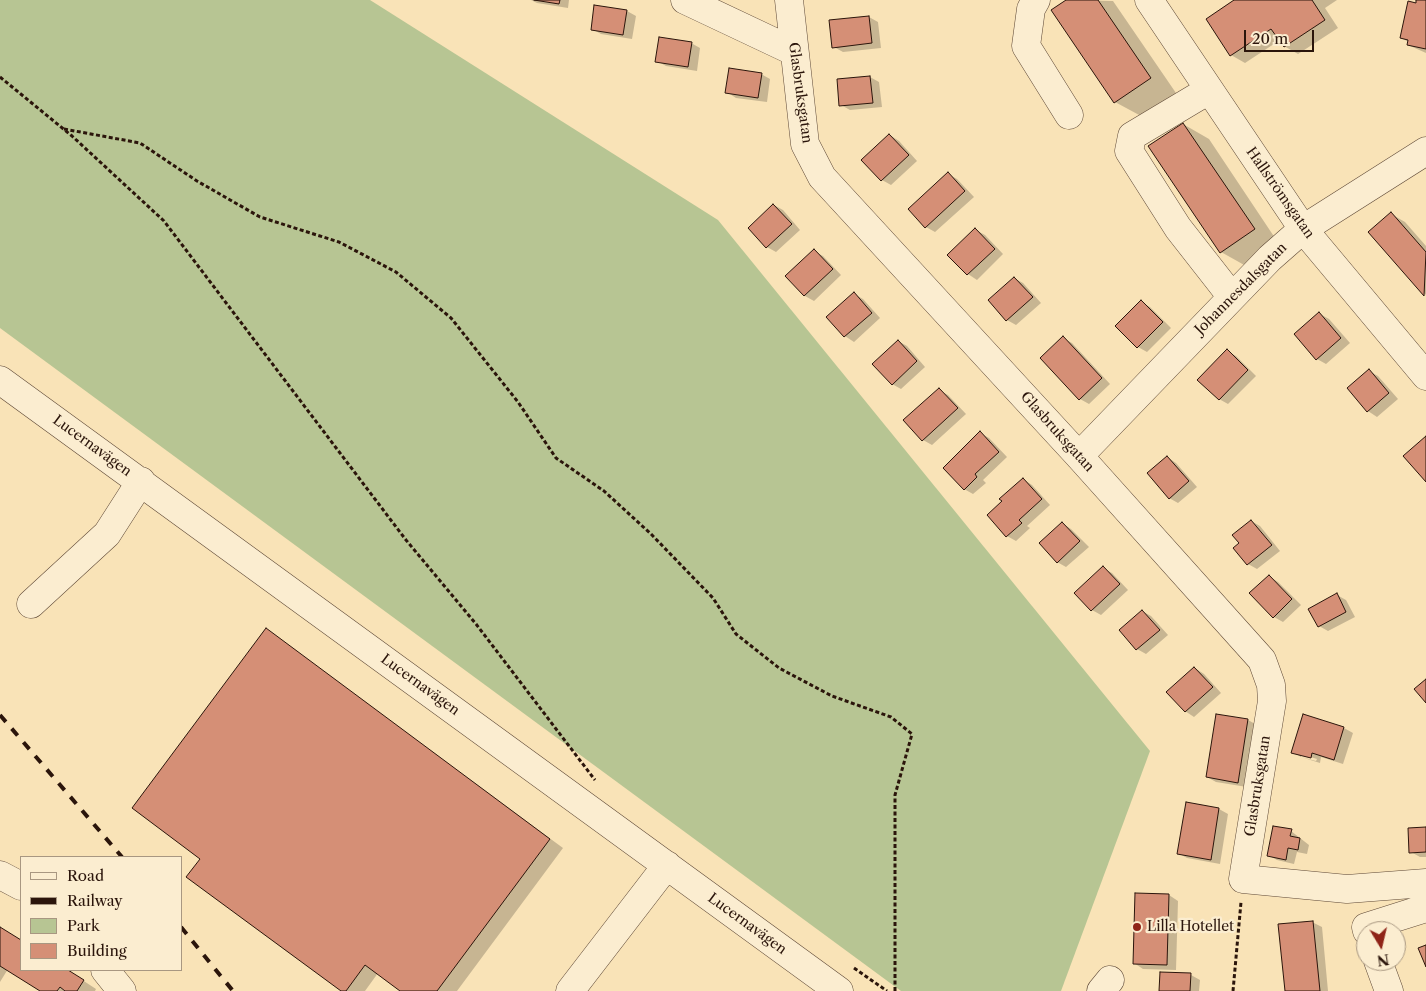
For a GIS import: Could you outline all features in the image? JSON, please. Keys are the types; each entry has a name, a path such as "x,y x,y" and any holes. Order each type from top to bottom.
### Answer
{"street":[{"path":"686,0 793,51"},
{"name":"Glasbruksgatan","path":"788,0 805,144 822,177 1252,647 1268,673 1272,701 1243,879"},
{"name":"Hallströmsgatan","path":"1149,0 1303,229 1426,376"},
{"path":"1033,1 1026,46 1070,114"},
{"path":"1209,90 1132,136 1129,151 1178,228 1232,296"},
{"name":"Johannesdalsgatan","path":"1079,456 1270,258 1303,229 1426,150"},
{"name":"Lucernavägen","path":"0,380 839,991"},
{"path":"31,604 107,534 141,481"},
{"path":"570,991 667,866"},
{"path":"0,875 20,885"},
{"path":"1243,879 1346,889 1426,884"},
{"path":"1387,921 1426,908"},
{"path":"105,971 122,991"},
{"path":"1381,971 1388,991"}],"path":[{"path":"0,78 64,129 164,221 406,540 476,624 597,783"},
{"path":"64,129 140,143 197,181 260,217 339,242 396,272 452,318 518,402 556,458 604,491 651,534 713,598 736,634 779,668 832,696 891,717 912,734 896,795 895,991"},
{"path":"1233,991 1243,879"}],"green space":[{"path":"0,0 370,0 718,220 1150,751 1061,991 901,991 0,328"}],"building":[{"path":"534,0 560,0 559,4"},
{"path":"1066,0 1098,0 1151,78 1114,103 1051,10"},
{"path":"1234,0 1312,0 1325,20 1284,47 1271,29 1230,56 1206,19"},
{"path":"1416,0 1426,0 1426,49 1407,45 1408,40 1400,38 1408,1 1416,3"},
{"path":"594,5 627,10 623,35 591,30"},
{"path":"869,16 872,43 832,48 829,20"},
{"path":"659,37 692,42 688,67 655,62"},
{"path":"729,68 762,73 758,98 725,93"},
{"path":"870,76 873,103 839,106 837,79"},
{"path":"1183,123 1255,229 1220,253 1148,146"},
{"path":"889,134 909,155 881,181 861,160"},
{"path":"948,172 965,191 925,228 908,209"},
{"path":"773,204 792,224 766,248 748,228"},
{"path":"1391,212 1426,252 1424,296 1368,232"},
{"path":"975,228 995,249 967,275 947,255"},
{"path":"814,249 833,269 804,296 785,276"},
{"path":"1014,277 1033,297 1006,321 988,300"},
{"path":"854,292 872,313 844,337 826,317"},
{"path":"1141,300 1163,322 1137,348 1115,326"},
{"path":"1319,312 1341,338 1316,360 1294,334"},
{"path":"1063,336 1102,378 1079,400 1040,358"},
{"path":"898,340 917,361 892,385 872,364"},
{"path":"1227,349 1248,370 1219,400 1197,380"},
{"path":"1369,369 1389,393 1367,412 1347,388"},
{"path":"939,388 958,408 922,441 903,420"},
{"path":"980,431 999,452 975,474 977,477 964,490 943,468"},
{"path":"1426,436 1426,482 1403,456"},
{"path":"1167,456 1189,481 1169,499 1147,473"},
{"path":"1023,478 1042,499 1019,520 1022,523 1006,537 987,515 1002,501 999,499"},
{"path":"1251,520 1272,545 1247,565 1233,548 1239,543 1232,535"},
{"path":"1062,522 1080,541 1057,563 1039,543"},
{"path":"1103,566 1120,584 1091,611 1074,593"},
{"path":"1269,575 1292,599 1273,618 1249,593"},
{"path":"1337,593 1346,612 1318,627 1308,609"},
{"path":"1142,610 1160,630 1136,650 1119,630"},
{"path":"266,628 550,839 437,991 400,991 365,965 346,991 341,991 186,877 200,859 132,808"},
{"path":"1194,667 1213,687 1185,712 1166,692"},
{"path":"1426,679 1426,703 1414,689"},
{"path":"1216,714 1248,719 1238,783 1206,777"},
{"path":"1303,714 1344,727 1334,760 1312,753 1311,758 1291,753"},
{"path":"1186,802 1219,808 1211,860 1177,854"},
{"path":"1273,826 1292,829 1290,836 1300,838 1298,850 1288,848 1286,860 1267,856"},
{"path":"1426,827 1426,852 1409,853 1408,828"},
{"path":"1135,893 1169,894 1167,965 1133,964"},
{"path":"1313,921 1320,991 1285,991 1278,924"},
{"path":"0,927 20,939 20,971 70,971 84,980 77,991 65,991 60,987 57,991 40,991 0,966"},
{"path":"1426,945 1426,967 1418,948"},
{"path":"1160,972 1191,973 1190,991 1159,991"}],"railway":[{"path":"0,715 121,856"},
{"path":"182,928 233,991"}],"place":[{"name":"Lilla Hotellet","path":"1137,927"}]}
